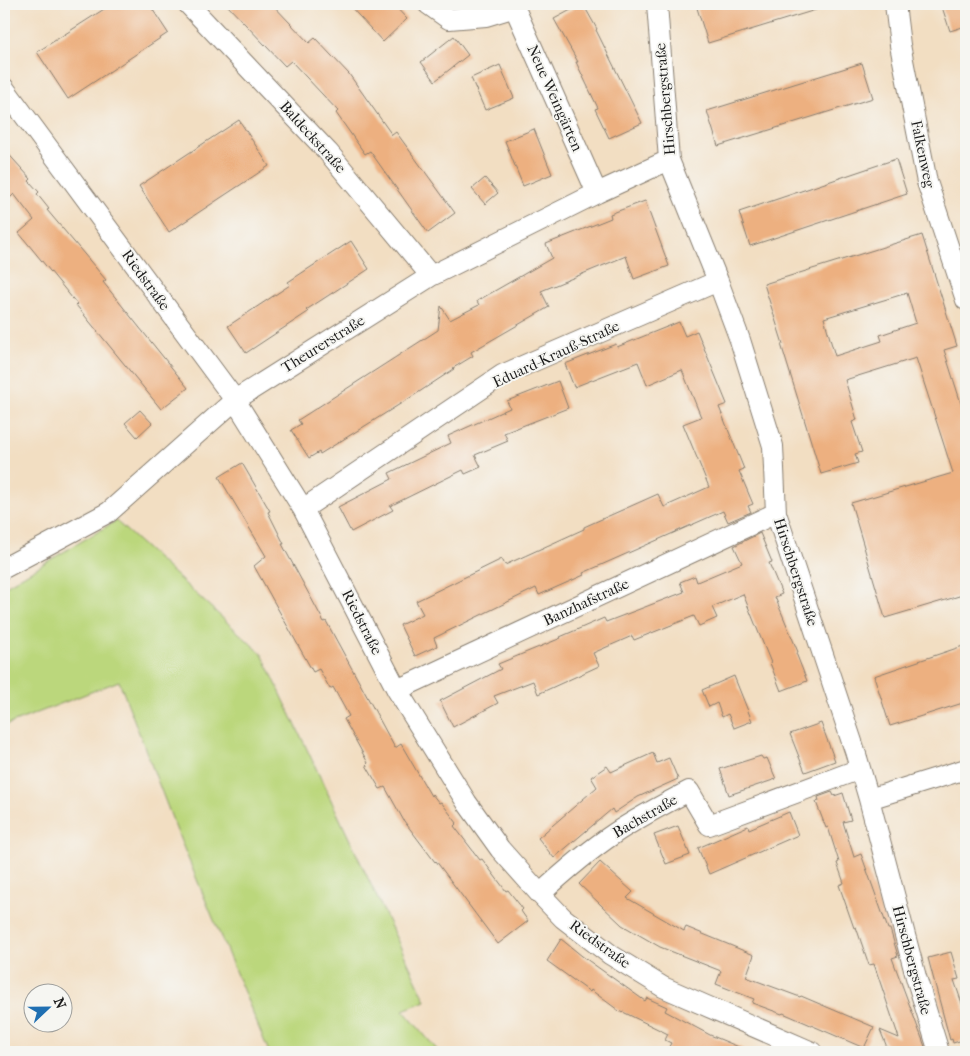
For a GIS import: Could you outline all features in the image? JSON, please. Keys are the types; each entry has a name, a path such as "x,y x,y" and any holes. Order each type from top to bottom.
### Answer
{"street":[{"name":"Baldeckstraße","path":"188,4 328,152 431,276"},
{"path":"428,4 449,19 486,16 514,5"},
{"name":"Hirschbergstraße","path":"657,4 669,160 740,340 773,446 776,514 869,799 916,977 939,1052"},
{"name":"Falkenweg","path":"895,4 900,45 927,182 966,300"},
{"name":"Neue Weingärten","path":"514,5 597,193"},
{"name":"Riedstraße","path":"4,88 235,400 303,509 397,690 467,803 500,849 563,918 611,955 663,987 812,1052"},
{"name":"Theurerstraße","path":"4,568 109,512 235,400 431,276 597,193 669,160"},
{"name":"Eduard-Krauß-Straße","path":"303,509 502,375 718,281"},
{"name":"Banzhafstraße","path":"397,690 776,514"},
{"path":"869,799 966,769"},
{"name":"Bachstraße","path":"540,894 582,857 614,833 650,811 690,791 709,825 860,770"}],"green space":[{"path":"116,521 262,654 426,1001 403,1010 439,1052 269,1052 180,839 119,681 4,726 4,587"}],"building":[{"path":"112,4 149,4 168,33 68,99 37,52"},
{"path":"226,4 272,4 309,43 315,38 349,74 392,135 396,132 455,213 428,233 370,151 365,154 336,113 338,111 291,61 285,66"},
{"path":"348,4 393,4 407,19 383,42"},
{"path":"582,4 597,29 642,123 609,138 595,109 598,108 576,62 578,62 554,19"},
{"path":"711,4 822,4 822,8 708,43 697,8"},
{"path":"941,4 966,4 966,26 950,31"},
{"path":"454,36 468,55 435,81 421,62"},
{"path":"862,63 873,98 718,146 707,111"},
{"path":"500,65 514,98 485,110 471,78"},
{"path":"239,120 269,166 169,232 139,186"},
{"path":"534,129 552,174 523,186 505,141"},
{"path":"4,149 31,179 29,181 39,192 37,194 49,209 47,210 106,280 103,282 188,388 161,409 19,233 34,220 14,194 4,204"},
{"path":"896,159 907,194 750,246 739,212"},
{"path":"485,178 498,193 485,204 472,189"},
{"path":"645,201 669,266 634,279 626,256 541,291 549,307 471,352 473,356 413,396 320,454 319,452 309,458 291,430 301,424 298,420 438,330 441,306 450,320 479,305 477,301 552,258 546,244 611,218 610,214"},
{"path":"922,235 957,346 944,350 966,419 966,594 885,618 851,503 953,473 916,358 845,380 857,420 852,422 862,452 855,454 858,463 821,474 764,284","holes":["907,293 916,323 880,335 882,341 835,356 824,318"]},
{"path":"351,241 369,269 306,310 308,312 246,353 228,326 290,285 288,282"},
{"path":"679,322 685,336 697,331 727,404 719,407 744,469 739,471 753,504 748,506 751,512 728,522 723,511 583,573 584,575 539,595 536,588 434,638 437,646 415,656 400,625 423,614 416,601 502,559 505,565 658,494 664,507 709,487 683,424 701,417 682,370 647,385 638,362 574,387 565,364 616,344 617,347"},
{"path":"558,381 568,408 504,433 508,441 475,455 481,467 465,474 463,470 390,506 393,510 351,532 338,507 392,479 389,473 451,443 448,436 510,408 507,401"},
{"path":"140,410 152,423 137,437 125,423"},
{"path":"242,463 270,511 268,512 284,544 282,544 395,748 401,744 431,796 432,794 439,803 441,802 457,823 454,826 480,860 482,859 506,891 508,890 523,909 521,911 528,921 498,944 404,821 385,787 380,789 344,719 349,716 333,687 330,689 319,669 313,672 254,566 266,556 219,477"},
{"path":"760,533 772,562 769,563 782,594 775,597 798,652 796,653 807,681 781,691 743,594 712,607 717,618 699,626 694,616 634,640 632,636 593,653 599,666 538,694 533,681 494,696 498,703 453,727 440,701 501,669 498,664 604,618 606,622 684,592 680,582 695,576 697,582 742,563 734,546"},
{"path":"966,645 966,702 890,726 874,676"},
{"path":"734,676 752,721 734,728 728,714 722,717 717,703 709,707 702,690"},
{"path":"821,723 835,761 805,772 790,734"},
{"path":"653,753 657,763 669,758 678,779 638,797 614,813 612,809 554,858 538,838 597,787 591,777 607,766 611,772"},
{"path":"761,756 763,759 767,758 776,779 729,795 720,769"},
{"path":"832,792 834,796 843,793 851,820 843,822 854,857 861,854 888,929 890,929 898,956 892,958 927,1052 889,1052 880,1030 899,1038 874,964 869,965 856,927 854,928 839,885 844,883 837,863 839,862 828,827 826,828 816,802 819,801 818,797"},
{"path":"789,812 798,835 709,874 698,848 748,826 749,829"},
{"path":"678,826 690,855 666,864 654,835"},
{"path":"600,862 633,892 627,898 684,931 686,927 754,955 746,977 801,996 874,1027 864,1048 783,1013 752,1003 754,999 716,984 721,971 660,947 622,925 579,884"},
{"path":"561,939 645,1001 647,998 667,1007 665,1011 710,1035 751,1052 666,1052 671,1043 665,1040 668,1034 622,1013 547,961"},
{"path":"951,952 959,979 954,980 966,1015 966,1039 953,1043 952,1039 950,1040 928,958"}]}
